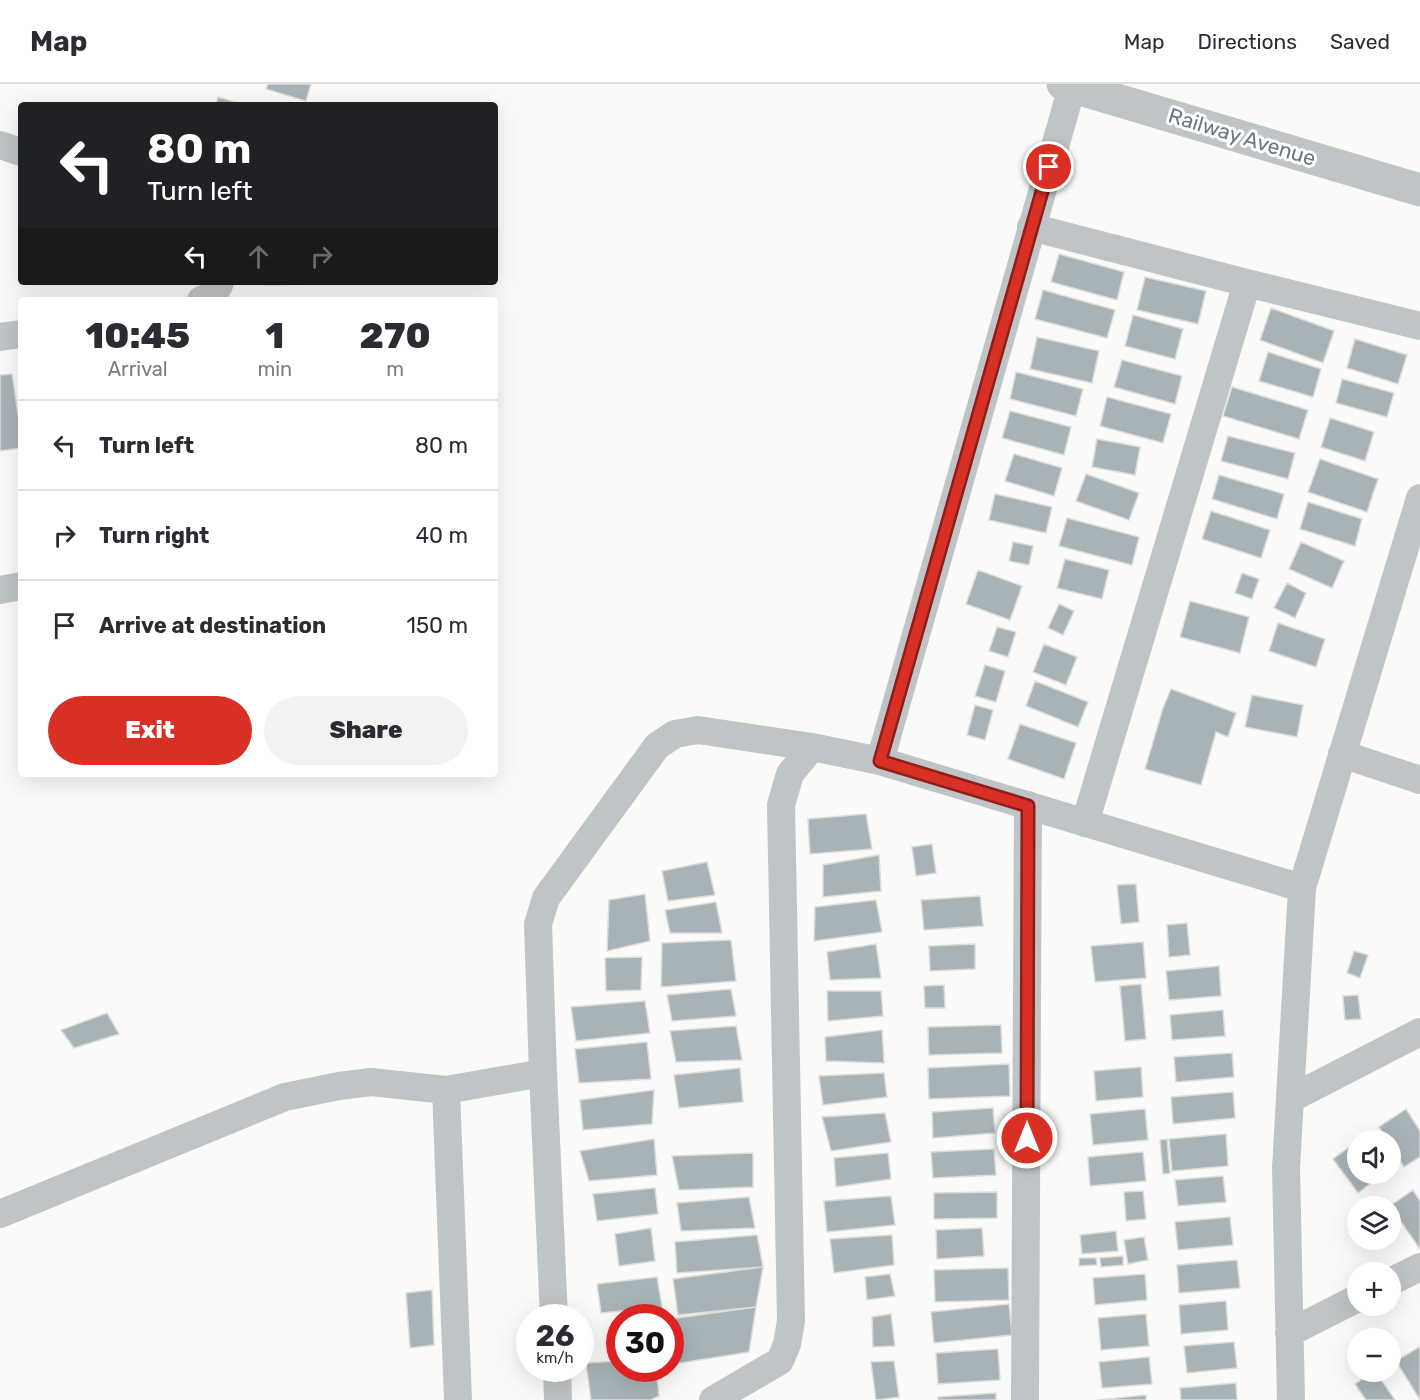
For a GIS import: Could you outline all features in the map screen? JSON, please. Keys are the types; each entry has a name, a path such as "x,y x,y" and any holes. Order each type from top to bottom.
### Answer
{"street":[{"name":"Railway Avenue","path":"1067,85 1420,190"},
{"path":"880,761 1031,227 1067,85"},
{"path":"0,145 18,151"},
{"path":"1031,227 1420,326"},
{"path":"1085,823 1247,283"},
{"path":"208,297 219,285"},
{"path":"0,337 18,334"},
{"path":"1291,1400 1286,1168 1302,888 1342,754 1411,560 1420,498"},
{"path":"0,590 18,587"},
{"path":"553,1304 538,924 546,898 657,746 675,734 698,730 812,747 880,761 1302,888"},
{"path":"713,1400 780,1361 787,1344 791,1321 781,805 790,774 812,747"},
{"path":"1342,754 1420,780"},
{"path":"1025,1400 1028,806"},
{"path":"1290,1099 1420,1032"},
{"path":"0,1214 285,1097 371,1082 446,1090 543,1073"},
{"path":"446,1090 458,1400"},
{"path":"1401,1276 1420,1267"},
{"path":"1289,1333 1347,1304"},
{"path":"557,1382 558,1400"}],"building":[{"path":"268,84 311,84 306,101 266,89"},
{"path":"218,97 235,102 217,102"},
{"path":"1059,254 1124,272 1117,300 1051,282"},
{"path":"1145,277 1206,291 1198,324 1137,310"},
{"path":"1043,290 1115,310 1107,338 1035,319"},
{"path":"1271,308 1334,331 1323,363 1260,340"},
{"path":"1133,315 1183,329 1175,359 1125,346"},
{"path":"1037,337 1099,351 1092,383 1030,369"},
{"path":"1355,339 1407,355 1398,384 1347,368"},
{"path":"1268,352 1321,369 1313,397 1259,381"},
{"path":"1122,360 1182,376 1175,404 1114,387"},
{"path":"1016,372 1083,389 1076,416 1010,399"},
{"path":"12,374 18,414 18,448 0,451 0,375"},
{"path":"1342,379 1394,393 1387,417 1336,403"},
{"path":"1232,387 1308,410 1299,439 1223,416"},
{"path":"1107,397 1171,414 1163,443 1100,426"},
{"path":"1010,411 1071,427 1064,455 1002,438"},
{"path":"1330,418 1374,432 1365,461 1321,447"},
{"path":"1228,436 1295,453 1288,479 1221,461"},
{"path":"1097,439 1140,447 1135,475 1092,467"},
{"path":"1014,454 1062,468 1054,496 1005,481"},
{"path":"1320,459 1378,479 1367,512 1308,492"},
{"path":"1086,474 1139,493 1129,520 1076,501"},
{"path":"1219,475 1284,494 1277,519 1212,499"},
{"path":"995,494 1052,507 1046,533 989,520"},
{"path":"1308,502 1362,519 1355,546 1300,529"},
{"path":"1211,511 1270,530 1261,558 1202,539"},
{"path":"1067,518 1139,537 1132,565 1059,546"},
{"path":"1013,542 1033,546 1029,565 1009,561"},
{"path":"1301,542 1344,561 1332,588 1289,569"},
{"path":"1065,559 1109,570 1102,599 1057,588"},
{"path":"978,570 1022,586 1010,620 966,604"},
{"path":"1242,573 1259,579 1252,599 1235,593"},
{"path":"1287,583 1306,593 1295,618 1274,608"},
{"path":"1190,601 1249,617 1240,653 1180,637"},
{"path":"1059,604 1074,611 1063,635 1048,628"},
{"path":"1278,623 1325,639 1316,667 1269,651"},
{"path":"997,627 1016,632 1008,657 989,651"},
{"path":"1044,644 1077,657 1066,685 1033,672"},
{"path":"985,665 1005,671 996,702 975,696"},
{"path":"1035,681 1088,702 1078,727 1026,706"},
{"path":"1171,689 1236,713 1228,737 1216,732 1201,785 1145,769"},
{"path":"1252,695 1303,705 1297,737 1245,727"},
{"path":"975,705 993,710 985,740 967,735"},
{"path":"1020,724 1076,743 1064,779 1008,759"},
{"path":"866,814 872,849 810,854 808,819"},
{"path":"932,844 936,873 916,876 912,847"},
{"path":"879,855 881,891 823,897 823,865"},
{"path":"707,862 715,895 668,901 662,871"},
{"path":"1136,884 1139,922 1121,924 1117,885"},
{"path":"645,894 650,941 607,951 609,900"},
{"path":"980,896 983,926 924,930 921,900"},
{"path":"876,900 882,932 814,941 815,907"},
{"path":"716,902 722,933 670,933 665,910"},
{"path":"1187,923 1190,955 1169,957 1167,925"},
{"path":"731,940 736,981 661,987 662,943"},
{"path":"1143,942 1146,978 1095,982 1091,946"},
{"path":"876,944 881,978 830,980 827,952"},
{"path":"975,944 975,969 930,971 929,946"},
{"path":"1354,951 1368,955 1360,978 1347,973"},
{"path":"642,957 641,990 606,991 605,958"},
{"path":"1219,966 1221,996 1169,1000 1166,971"},
{"path":"1141,984 1146,1039 1125,1041 1120,986"},
{"path":"944,985 945,1008 925,1008 924,986"},
{"path":"731,989 736,1016 672,1021 667,995"},
{"path":"827,991 881,991 883,1016 828,1021"},
{"path":"1358,995 1361,1019 1345,1020 1343,996"},
{"path":"645,1001 650,1033 576,1041 571,1007"},
{"path":"1223,1010 1225,1036 1172,1040 1170,1015"},
{"path":"107,1013 119,1034 74,1048 61,1030"},
{"path":"1001,1025 1002,1053 929,1055 928,1027"},
{"path":"736,1026 742,1060 676,1062 670,1031"},
{"path":"882,1030 884,1063 826,1061 825,1037"},
{"path":"647,1042 651,1079 579,1083 575,1049"},
{"path":"1232,1053 1234,1077 1176,1082 1174,1057"},
{"path":"1009,1064 1010,1096 929,1099 928,1068"},
{"path":"1141,1067 1143,1097 1096,1101 1094,1071"},
{"path":"740,1068 743,1102 679,1108 674,1075"},
{"path":"884,1073 887,1097 823,1105 819,1076"},
{"path":"654,1090 652,1124 583,1130 580,1100"},
{"path":"1233,1092 1235,1118 1173,1124 1171,1097"},
{"path":"993,1108 995,1133 933,1138 932,1112"},
{"path":"1145,1109 1148,1140 1093,1145 1090,1114"},
{"path":"1406,1109 1420,1131 1420,1157 1404,1167 1401,1162 1401,1130 1381,1130 1379,1127"},
{"path":"885,1113 891,1142 831,1151 822,1117"},
{"path":"1226,1134 1228,1166 1172,1171 1169,1139"},
{"path":"654,1139 657,1175 589,1181 580,1151"},
{"path":"1167,1139 1170,1173 1163,1174 1160,1140"},
{"path":"994,1149 996,1175 933,1178 931,1152"},
{"path":"1347,1149 1347,1178 1333,1159"},
{"path":"1143,1152 1146,1181 1090,1186 1088,1157"},
{"path":"753,1153 753,1187 679,1190 672,1156"},
{"path":"888,1153 891,1179 836,1187 834,1158"},
{"path":"1223,1176 1226,1202 1178,1206 1175,1180"},
{"path":"1351,1184 1370,1184 1358,1193"},
{"path":"655,1188 658,1214 597,1221 593,1194"},
{"path":"1413,1190 1420,1201 1420,1249 1401,1222 1401,1198"},
{"path":"1143,1191 1146,1219 1126,1221 1124,1192"},
{"path":"997,1192 997,1218 934,1219 934,1193"},
{"path":"891,1196 895,1225 827,1232 824,1201"},
{"path":"749,1197 755,1228 681,1231 677,1203"},
{"path":"1230,1217 1233,1245 1178,1250 1175,1222"},
{"path":"651,1228 655,1261 619,1266 615,1234"},
{"path":"982,1228 984,1256 937,1259 936,1230"},
{"path":"1116,1231 1118,1251 1082,1254 1080,1235"},
{"path":"757,1235 763,1267 677,1273 675,1242"},
{"path":"892,1235 894,1265 834,1273 830,1239"},
{"path":"1144,1237 1148,1260 1128,1264 1124,1240"},
{"path":"1123,1256 1123,1265 1101,1267 1100,1258"},
{"path":"1079,1258 1096,1258 1097,1265 1079,1266"},
{"path":"1237,1260 1240,1288 1179,1293 1177,1265"},
{"path":"763,1267 756,1307 684,1314 684,1304 676,1304 673,1279"},
{"path":"1008,1268 1009,1300 935,1302 934,1270"},
{"path":"890,1274 895,1296 867,1300 865,1277"},
{"path":"1145,1274 1147,1300 1095,1305 1093,1278"},
{"path":"657,1277 662,1304 606,1304 606,1313 601,1313 597,1284"},
{"path":"432,1290 434,1345 410,1348 406,1293"},
{"path":"1226,1301 1228,1330 1181,1334 1179,1305"},
{"path":"1009,1304 1012,1335 934,1343 931,1312"},
{"path":"756,1307 749,1352 684,1362 684,1317"},
{"path":"891,1314 895,1346 873,1347 872,1317"},
{"path":"1146,1314 1149,1346 1101,1350 1098,1318"},
{"path":"1234,1342 1237,1368 1187,1373 1184,1346"},
{"path":"1419,1347 1420,1400 1401,1369 1401,1358"},
{"path":"998,1349 1000,1380 938,1384 936,1353"},
{"path":"1149,1357 1152,1384 1102,1388 1099,1362"},
{"path":"894,1361 899,1397 876,1400 871,1362"},
{"path":"606,1362 606,1382 658,1382 659,1396 650,1400 591,1400 589,1382 594,1382 594,1363"},
{"path":"1383,1382 1395,1400 1366,1400 1355,1384"},
{"path":"1236,1383 1237,1400 1181,1400 1180,1388"},
{"path":"996,1393 996,1400 938,1400 938,1397"},
{"path":"1146,1395 1146,1400 1098,1400"}],"route":[{"path":"1027,1138 1028,806 880,761 1049,167"}]}
